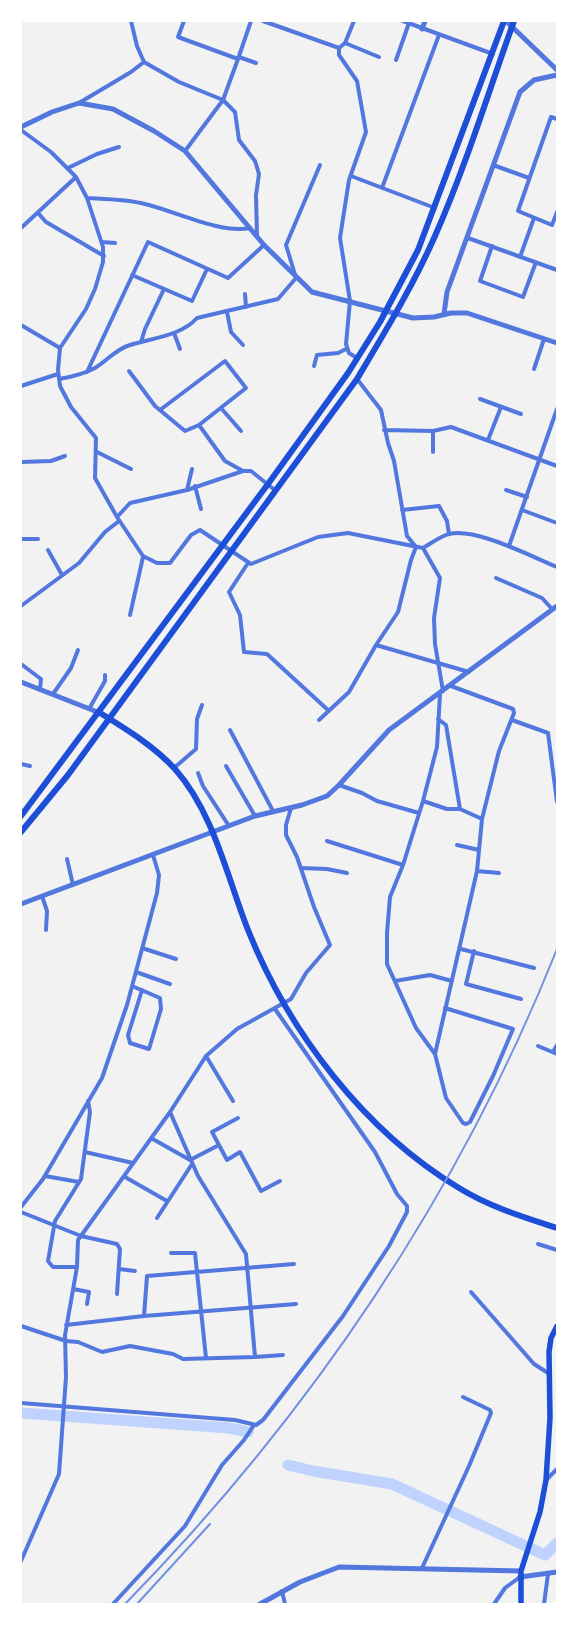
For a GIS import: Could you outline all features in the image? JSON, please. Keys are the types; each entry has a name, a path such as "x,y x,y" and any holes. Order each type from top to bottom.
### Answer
{"main road":[{"path":"21,816 100,713 268,484 357,358 387,310 418,250 493,54 509,22"},
{"path":"21,832 68,775 110,719 276,491 356,379 397,313 422,264 445,211 481,119 509,22"},
{"path":"100,713 154,749 174,768 188,787 212,832 249,931 284,1004 314,1050 339,1081 379,1125 421,1162 459,1188 495,1207 557,1228"},
{"path":"521,1604 520,1574 532,1540 546,1480 550,1418 549,1344 557,1326"}],"street":[{"path":"131,21 137,46 144,62 179,82 223,100 235,112 239,140 255,161 260,174 256,195 257,236"},
{"path":"184,21 178,37 256,63"},
{"path":"184,151 223,100 251,21"},
{"path":"263,21 339,48"},
{"path":"354,21 344,43 339,48 339,55 357,81 366,128 351,176 340,238 350,301 345,333 346,349 357,358"},
{"path":"403,21 493,54"},
{"path":"422,29 424,21"},
{"path":"509,22 557,70"},
{"path":"396,60 409,23"},
{"path":"382,188 438,35"},
{"path":"344,43 379,57"},
{"path":"144,62 131,72 79,103 52,112 21,129 68,168 76,177 87,198 102,242 104,256 92,298 60,348 58,374 63,394 71,407 94,433 98,443 97,484 143,556 154,562 167,564 195,532 203,531 217,539 248,564 259,563 318,537 348,533 423,548 449,534 490,539 557,568"},
{"path":"444,314 446,296 520,92 534,80 557,75"},
{"path":"79,103 101,106 128,116 184,151 264,245 312,292 419,318 457,312 476,316 557,343"},
{"path":"557,119 551,117 518,211 552,225 557,212"},
{"path":"68,168 97,154 119,147"},
{"path":"296,278 286,245 320,165"},
{"path":"493,165 529,178"},
{"path":"351,176 435,208"},
{"path":"21,228 76,177"},
{"path":"87,198 126,200 191,217 223,229 250,228"},
{"path":"38,212 46,222 104,256"},
{"path":"520,257 534,218"},
{"path":"468,238 557,270"},
{"path":"102,242 115,243"},
{"path":"87,372 148,242 228,278 264,245"},
{"path":"492,246 480,281 524,297 536,262"},
{"path":"132,275 192,301 207,269"},
{"path":"59,380 96,368 112,353 129,345 174,333 191,325 197,318 278,299 296,278"},
{"path":"141,342 144,329 164,289"},
{"path":"245,294 246,307"},
{"path":"227,312 231,332 243,345"},
{"path":"21,325 60,348"},
{"path":"174,333 180,349"},
{"path":"534,369 544,339"},
{"path":"314,366 317,355 338,353 346,349"},
{"path":"128,371 160,410 185,431 199,425 246,388 225,362 160,410"},
{"path":"21,386 58,374"},
{"path":"356,379 378,405 394,461 407,536 416,548"},
{"path":"480,399 521,414"},
{"path":"488,440 501,407"},
{"path":"221,408 241,431"},
{"path":"509,546 555,423 557,409"},
{"path":"199,425 225,461 243,471"},
{"path":"384,430 433,431 451,427 557,466"},
{"path":"433,431 433,452"},
{"path":"97,452 130,469"},
{"path":"21,462 51,461 65,456"},
{"path":"187,490 192,469"},
{"path":"21,606 79,563 130,503 187,490 243,471 251,471 276,491"},
{"path":"195,486 201,509"},
{"path":"506,490 527,497"},
{"path":"402,510 439,506 448,521 449,534"},
{"path":"522,510 557,523"},
{"path":"21,539 38,539"},
{"path":"319,720 357,681 376,646 398,612 410,560 416,548"},
{"path":"423,548 440,578 434,618 436,662 442,693 438,719 437,747 423,802 403,864 392,887 388,905 387,964 416,1028 435,1054 447,1100 462,1123 468,1124 493,1076 513,1029 446,1008"},
{"path":"48,550 62,575"},
{"path":"130,615 143,556"},
{"path":"248,564 228,592 240,615 242,650 246,654 267,654 329,711"},
{"path":"21,904 153,856 255,816 321,799 339,785 389,730 442,693 554,607 542,598 496,578"},
{"path":"376,646 469,672"},
{"path":"53,694 70,668 78,650"},
{"path":"21,664 41,679 40,690"},
{"path":"89,709 105,681 105,676"},
{"path":"21,682 100,713"},
{"path":"435,1054 461,949 477,872 482,819 499,751 512,720 512,709 451,686"},
{"path":"174,768 196,749 197,719 202,705"},
{"path":"438,719 446,725 460,809"},
{"path":"512,720 548,733 557,802"},
{"path":"230,730 273,811"},
{"path":"21,764 30,766"},
{"path":"226,766 255,816"},
{"path":"198,773 203,786 229,826"},
{"path":"339,785 362,793 377,801 419,814"},
{"path":"423,802 447,809 460,809 482,819"},
{"path":"21,1561 59,1474 64,1418 66,1325 81,1236 125,1177 206,1056 238,1029 291,999 306,973 330,945 314,907 301,868 286,835 290,808"},
{"path":"327,841 403,864"},
{"path":"457,845 479,850"},
{"path":"21,1207 45,1176 102,1078 113,1049 157,893 159,875 153,856"},
{"path":"67,859 73,885"},
{"path":"301,868 327,869 347,873"},
{"path":"477,872 499,873"},
{"path":"42,896 46,911 46,930"},
{"path":"142,948 176,959"},
{"path":"461,949 534,968"},
{"path":"474,951 466,984 521,999"},
{"path":"136,972 170,984"},
{"path":"395,981 430,975 452,981"},
{"path":"132,986 142,990 160,998 161,1009 149,1048 130,1043 128,1035 142,990"},
{"path":"112,1604 185,1526 222,1465 244,1440 254,1424 263,1420 343,1316 389,1246 407,1209 375,1152 275,1008"},
{"path":"538,1046 555,1053 557,1045"},
{"path":"206,1056 233,1101"},
{"path":"77,1268 52,1267 48,1261 54,1224 80,1182 90,1112 88,1101"},
{"path":"170,1112 191,1162 246,1254 255,1357"},
{"path":"238,1118 212,1132 226,1160 240,1152 261,1191 280,1181"},
{"path":"151,1138 191,1162"},
{"path":"157,1218 191,1162 219,1145"},
{"path":"85,1152 133,1163"},
{"path":"45,1176 80,1182"},
{"path":"125,1177 167,1201"},
{"path":"21,1212 81,1236 117,1244 120,1249 117,1294"},
{"path":"538,1244 557,1250"},
{"path":"171,1253 195,1253 206,1358"},
{"path":"144,1316 147,1276 197,1274 294,1264"},
{"path":"119,1269 135,1271"},
{"path":"73,1289 89,1292 87,1304"},
{"path":"471,1292 534,1364 548,1373"},
{"path":"66,1325 144,1316 296,1304"},
{"path":"21,1326 66,1341 78,1342 102,1352 130,1346 173,1354 182,1358 283,1355"},
{"path":"422,1568 451,1507 491,1413 463,1397"},
{"path":"21,1403 235,1420 254,1424"},
{"path":"546,1480 557,1469"},
{"path":"260,1604 282,1590 319,1573 339,1567 422,1568 520,1574 548,1574 557,1572"},
{"path":"494,1604 504,1588 520,1574"},
{"path":"544,1604 548,1574"},
{"path":"282,1590 285,1604"}],"waterway":[{"path":"21,1413 229,1428 248,1432"},
{"path":"288,1465 392,1484 545,1555 557,1543"}],"railway":[{"path":"125,1604 193,1532 257,1457 317,1379 374,1298 426,1215 474,1129 518,1040 557,949"},
{"path":"137,1604 210,1524"}]}
